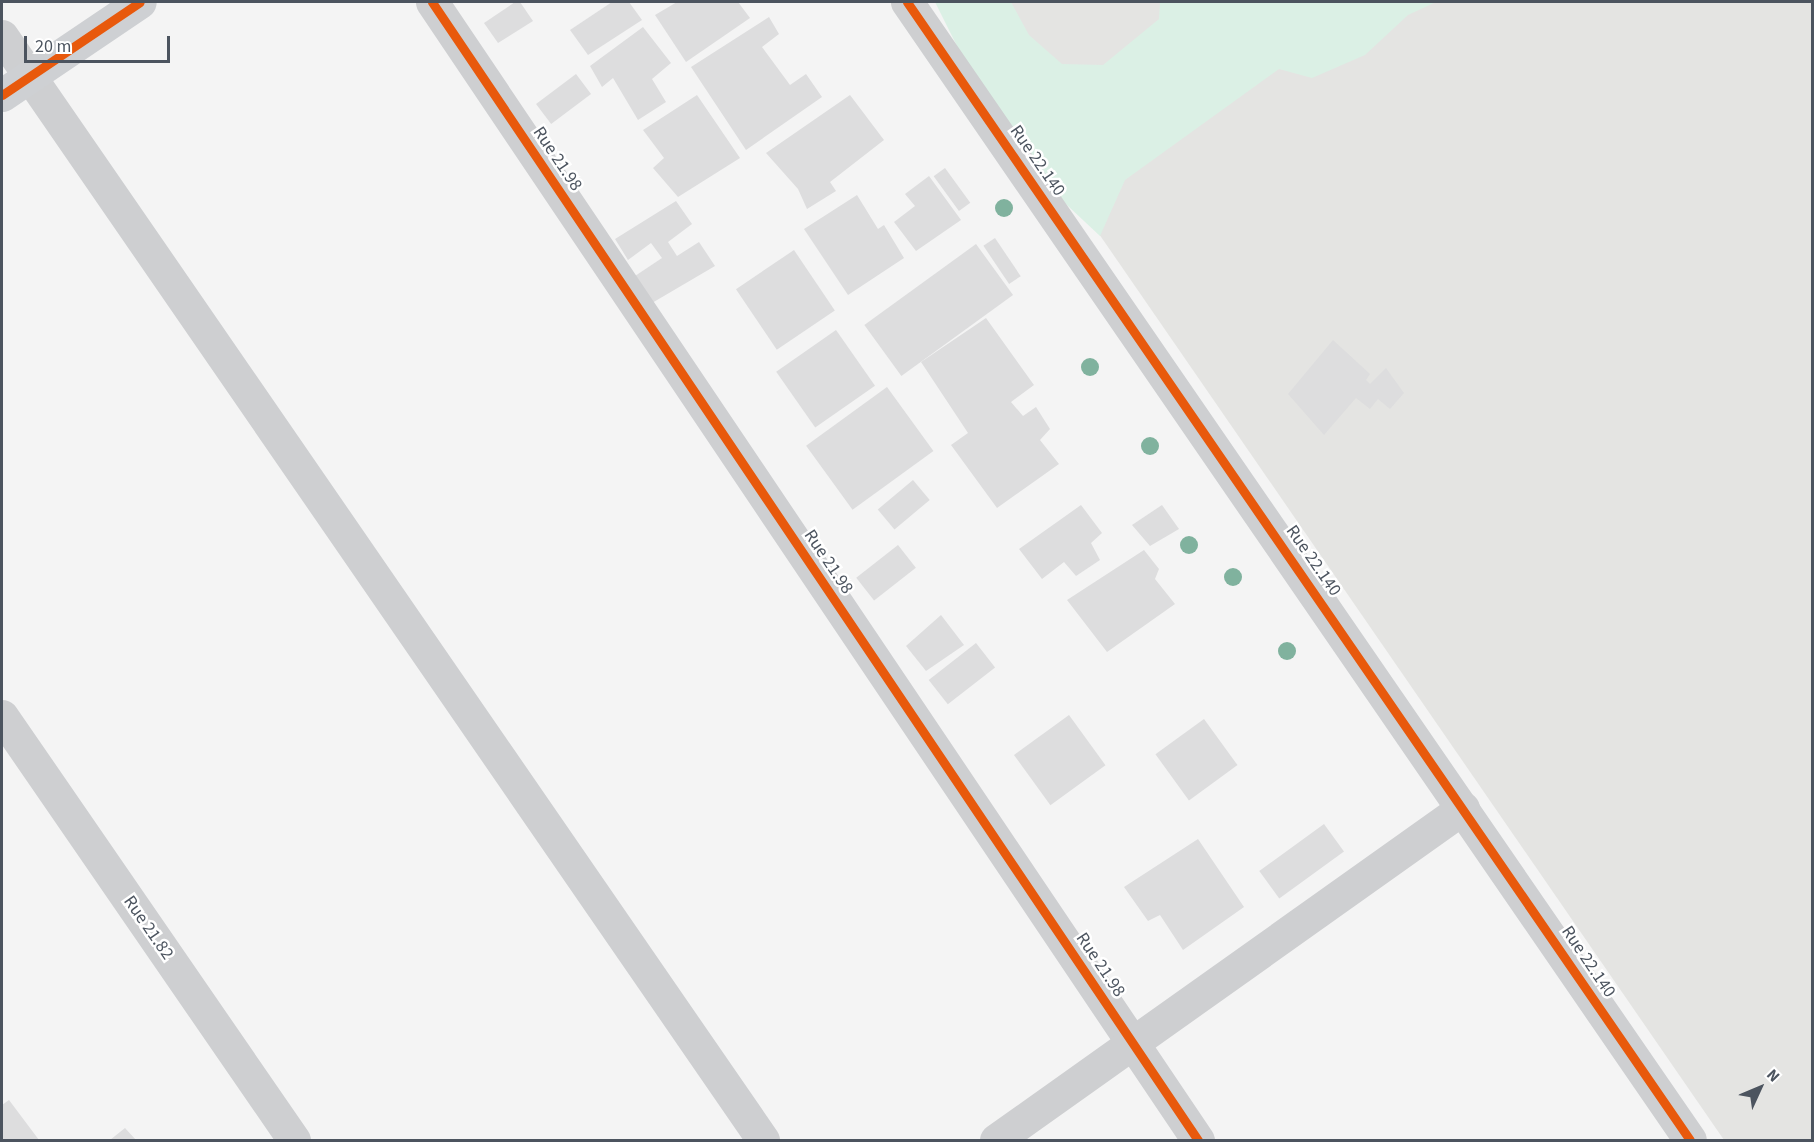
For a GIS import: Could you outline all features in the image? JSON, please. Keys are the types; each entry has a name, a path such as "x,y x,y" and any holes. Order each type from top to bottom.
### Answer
{"street":[{"path":"2,95 140,2"},
{"name":"Rue 21.98","path":"432,2 1198,1140"},
{"name":"Rue 22.140","path":"907,2 1690,1140"},
{"path":"2,36 763,1140"},
{"name":"Rue 21.82","path":"2,716 294,1140"},
{"path":"996,1140 1463,808"}],"shaded area":[{"path":"939,2 1812,2 1812,1140 1724,1140"}],"green space":[{"path":"935,2 1011,2 1029,35 1062,64 1103,65 1159,19 1160,2 1436,2 1408,15 1365,55 1312,78 1279,69 1125,180 1100,236 1052,191 968,68"}],"building":[{"path":"515,2 520,2 533,21 498,43 484,23"},
{"path":"612,2 629,2 642,20 588,55 570,30"},
{"path":"677,2 738,2 750,18 686,62 655,15"},
{"path":"769,17 779,34 762,47 790,85 806,74 822,97 746,150 691,67"},
{"path":"643,27 671,63 652,79 666,102 638,120 613,78 602,87 590,66"},
{"path":"576,74 591,94 551,124 536,104"},
{"path":"697,95 740,158 678,197 653,168 664,158 643,130"},
{"path":"850,95 884,140 830,182 836,191 807,209 798,189 766,153"},
{"path":"945,168 970,203 959,211 934,176"},
{"path":"929,176 961,220 916,251 894,222 915,206 905,194"},
{"path":"857,195 878,229 884,225 904,258 848,295 804,229"},
{"path":"676,201 692,224 668,242 677,256 699,242 715,266 652,303 635,276 662,258 651,243 628,260 615,239"},
{"path":"995,238 1021,276 1009,284 983,246"},
{"path":"976,244 1013,295 901,376 864,325"},
{"path":"794,250 835,311 777,350 736,289"},
{"path":"986,318 1034,385 1011,402 1023,416 1036,407 1050,429 1040,440 1059,464 997,508 951,445 968,433 921,362"},
{"path":"836,330 875,386 815,428 776,372"},
{"path":"1333,340 1370,374 1366,380 1370,384 1386,368 1404,393 1390,409 1378,399 1370,409 1356,398 1324,435 1288,394"},
{"path":"887,387 933,451 853,510 806,446"},
{"path":"913,480 930,500 894,529 878,510"},
{"path":"1081,505 1102,533 1091,543 1100,560 1076,576 1064,562 1042,579 1019,549"},
{"path":"1162,505 1179,529 1150,546 1132,525"},
{"path":"898,545 916,568 874,600 856,578"},
{"path":"1144,550 1159,569 1155,579 1175,604 1107,652 1067,600"},
{"path":"941,615 964,645 926,671 906,646"},
{"path":"976,643 995,667 948,704 929,680"},
{"path":"1069,715 1105,765 1050,805 1014,755"},
{"path":"1204,719 1238,765 1189,800 1155,754"},
{"path":"1324,824 1344,852 1279,899 1259,871"},
{"path":"1198,839 1244,907 1183,950 1160,915 1148,921 1124,887"},
{"path":"9,1100 39,1140 2,1140 2,1105"},
{"path":"125,1128 136,1140 110,1140"}],"cycle path":[{"path":"2,95 140,2"},
{"path":"432,2 1198,1140"},
{"path":"907,2 1690,1140"}]}
